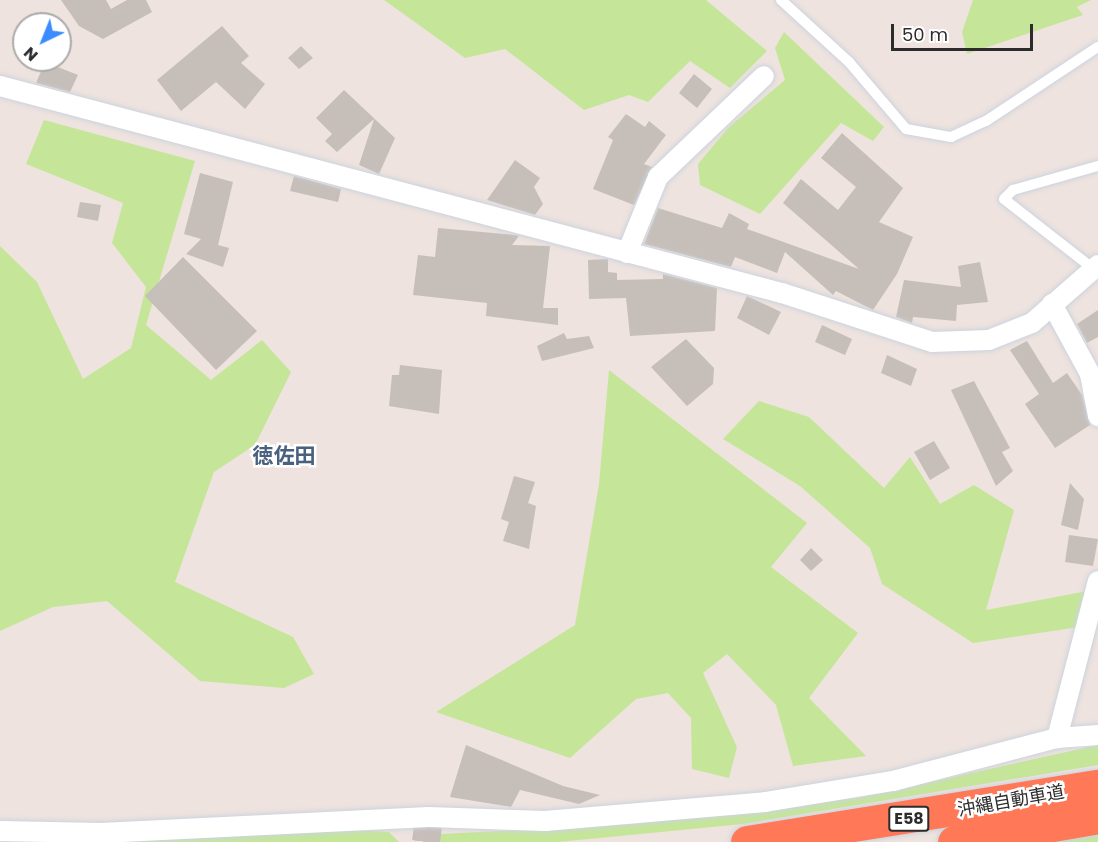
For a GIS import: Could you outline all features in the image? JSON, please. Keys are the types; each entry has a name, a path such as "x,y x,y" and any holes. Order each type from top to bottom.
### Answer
{"highway":[{"name":"沖縄自動車道","path":"747,842 1098,786"},
{"name":"沖縄自動車道","path":"954,842 1098,817"}],"street":[{"path":"627,253 658,177 764,76"},
{"path":"0,86 384,184 627,253 782,293 932,342 989,340 1032,323 1094,266"},
{"path":"1052,304 1090,374 1098,416"},
{"path":"1057,738 1098,580"},
{"path":"0,831 101,833 429,817 545,821 708,807 892,781 1057,738 1098,735"}],"lane":[{"path":"781,0 849,62 906,129 951,137 986,121 1098,46"},
{"path":"1094,266 1004,199 1013,190 1098,166"}],"green space":[{"path":"384,0 706,0 767,51 730,88 690,61 648,102 629,95 584,110 505,49 465,58"},
{"path":"973,0 1091,0 1077,7 1083,15 967,54 962,32"},
{"path":"784,32 884,127 873,141 841,123 760,214 700,185 698,164 729,127 785,80 775,48"},
{"path":"44,120 195,161 146,325 211,380 262,340 291,372 255,445 214,472 175,582 293,637 314,674 284,688 200,681 107,601 53,607 0,631 0,246 37,282 83,379 131,348 146,287 112,243 123,203 26,164"},
{"path":"609,370 807,523 771,567 858,633 809,698 866,756 793,766 776,705 727,654 703,673 737,747 729,778 692,769 691,718 668,693 636,699 570,758 436,712 575,625 599,484"},
{"path":"759,401 809,417 884,488 910,457 940,504 974,485 1014,510 986,610 1093,590 1079,627 973,643 882,584 870,548 800,486 723,439"},
{"path":"1098,745 1098,765 743,824 558,842 438,842 441,834 635,824 858,798"},
{"path":"357,830 389,832 399,842 98,842"},
{"path":"1098,831 1098,842 1039,842"}],"building":[{"path":"61,0 106,0 111,9 127,0 146,0 152,12 103,39 79,26 72,12 69,12"},
{"path":"222,26 249,56 241,63 265,84 245,109 216,82 181,111 157,80"},
{"path":"301,46 313,58 299,69 288,58"},
{"path":"41,72 70,72 78,75 70,92 36,83"},
{"path":"694,74 712,89 697,108 679,93"},
{"path":"344,90 395,138 379,174 359,165 374,119 337,152 325,141 332,134 316,118"},
{"path":"626,114 645,127 649,121 666,135 644,164 652,167 634,205 593,189 613,140 608,137"},
{"path":"842,133 903,188 879,222 913,237 897,274 873,310 836,291 833,295 785,252 777,273 735,257 731,267 644,244 658,208 722,228 729,213 749,224 747,229 859,269 783,203 801,179 838,210 856,187 821,158"},
{"path":"515,160 540,178 534,187 543,204 535,215 487,200"},
{"path":"200,173 233,182 218,245 229,248 223,267 186,254 201,239 184,234"},
{"path":"294,176 341,189 338,202 290,191"},
{"path":"80,202 101,205 98,221 77,217"},
{"path":"438,228 515,235 519,236 512,245 550,246 543,308 558,308 558,325 486,316 487,303 413,295 418,255 435,257"},
{"path":"183,257 257,331 216,370 145,296"},
{"path":"608,259 608,272 617,273 617,280 663,279 663,274 717,288 715,331 630,336 626,298 589,299 588,260"},
{"path":"980,262 988,302 957,305 956,321 913,317 912,323 896,317 904,280 961,287 958,266"},
{"path":"747,296 781,312 769,335 737,318"},
{"path":"1098,310 1098,337 1087,343 1077,324"},
{"path":"822,325 852,339 845,355 815,342"},
{"path":"564,333 567,339 589,336 594,348 542,361 537,346"},
{"path":"686,339 714,368 713,384 687,406 651,367"},
{"path":"1027,341 1053,383 1067,373 1082,395 1090,425 1055,448 1025,404 1039,394 1010,350"},
{"path":"887,355 917,369 911,386 881,373"},
{"path":"400,365 442,370 439,414 389,406 392,375 399,375"},
{"path":"974,381 1010,448 1002,452 1013,471 996,486 951,390"},
{"path":"934,441 950,468 930,480 914,452"},
{"path":"514,476 535,482 528,503 536,506 529,549 503,541 509,522 501,519"},
{"path":"1070,483 1084,499 1078,530 1061,525"},
{"path":"1069,535 1098,539 1093,566 1065,562"},
{"path":"811,548 823,560 811,571 800,560"},
{"path":"466,745 563,786 600,795 579,804 520,790 511,807 450,797"}],"tunnel":[{"path":"426,842 429,817"}],"district":[{"name":"徳佐田","path":"284,456"}]}
